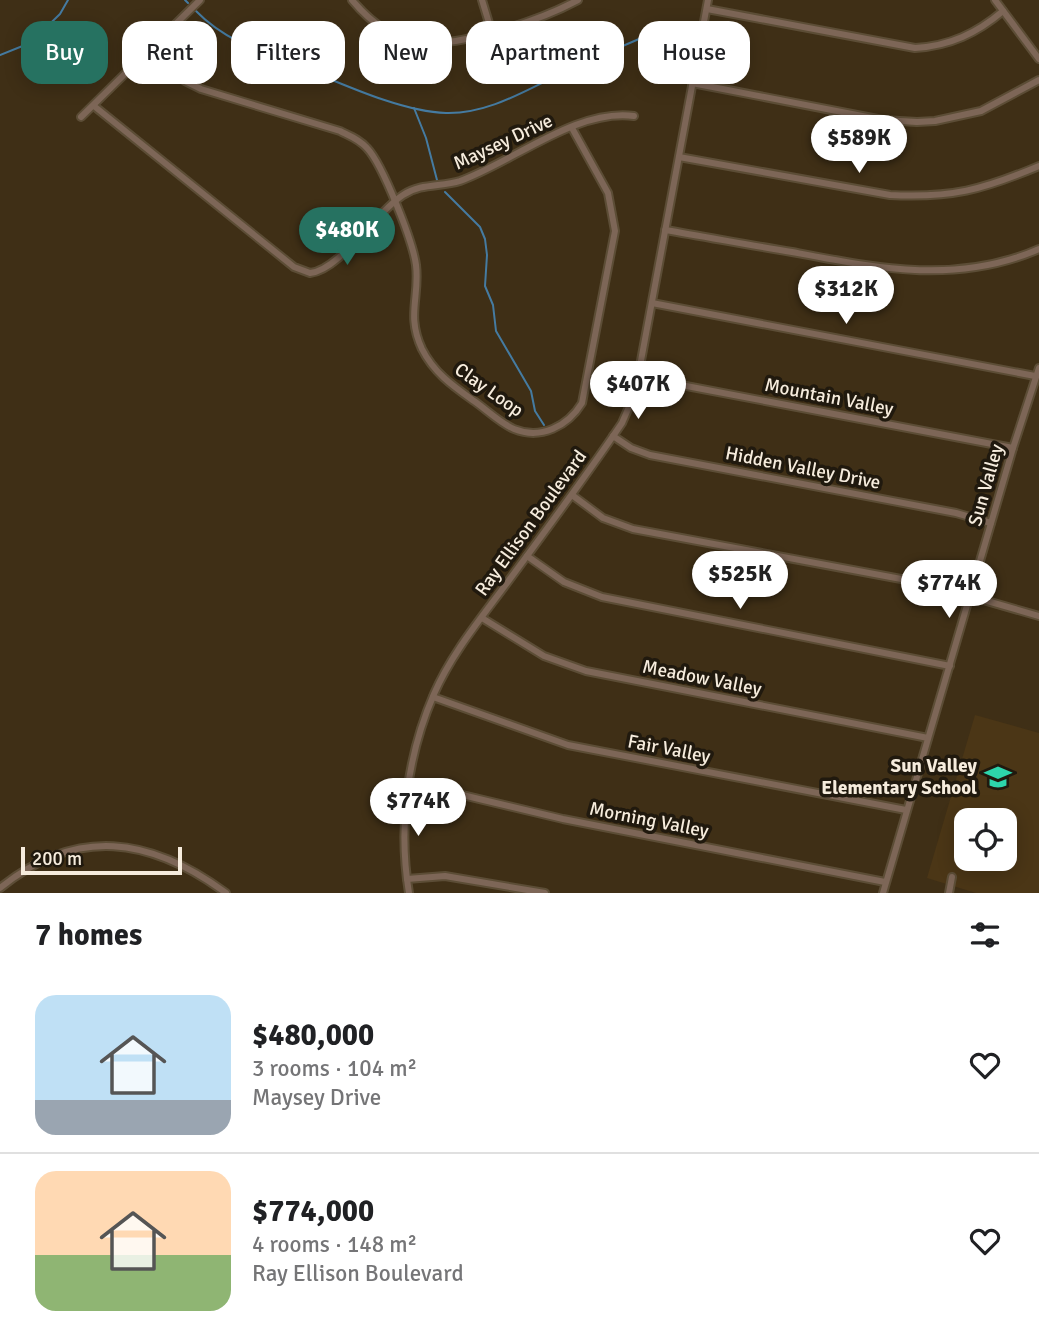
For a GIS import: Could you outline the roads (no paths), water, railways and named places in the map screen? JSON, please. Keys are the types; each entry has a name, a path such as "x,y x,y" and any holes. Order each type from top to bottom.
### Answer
{"street":[{"path":"179,21 200,0"},
{"path":"352,0 375,24 409,40 441,44 466,39"},
{"path":"482,0 488,21"},
{"path":"535,21 578,0"},
{"name":"Ray Ellison Boulevard","path":"705,21 708,0"},
{"path":"995,0 1039,59"},
{"path":"707,9 915,48 939,46 963,38 1003,10"},
{"path":"81,117 122,78"},
{"path":"697,84 883,120 917,122 981,111 1039,80"},
{"name":"Clay Loop","path":"191,84 358,139 372,154 413,247 417,275 413,303 414,324 428,360 448,382 507,425 526,432 551,430 573,416 585,396 615,231 608,193 572,128"},
{"name":"Ray Ellison Boulevard","path":"409,893 404,835 408,782 433,697 457,651 572,495 629,411 639,377 692,84"},
{"name":"Maysey Drive","path":"94,106 287,261 305,272 315,273 327,267 394,202 414,188 441,185 478,174 572,128 610,114 634,116"},
{"path":"679,157 890,195 920,196 950,195 984,188 1039,166"},
{"path":"665,230 901,271 986,265 1039,248"},
{"path":"652,303 1035,376"},
{"name":"Sun Valley","path":"883,893 1013,448 1039,368"},
{"name":"Mountain Valley","path":"639,377 1013,448"},
{"name":"Hidden Valley Drive","path":"613,436 636,451 650,456 956,513 991,523"},
{"path":"572,495 603,518 633,529 928,584 1039,616"},
{"path":"527,556 564,582 602,597 950,666"},
{"name":"Meadow Valley","path":"482,618 544,656 586,671 928,738"},
{"name":"Fair Valley","path":"433,697 568,745 906,810"},
{"name":"Morning Valley","path":"408,782 563,819 885,882"},
{"path":"0,888 23,871 57,855 72,850 107,846 145,851 165,857 203,876 226,893"},
{"path":"407,879 445,876 545,893"},
{"path":"949,893 951,877"}],"waterway":[{"path":"0,55 30,43 60,14 68,0"},
{"path":"185,0 188,3"},
{"path":"196,11 235,40 263,53 394,103 430,112 461,112 489,106 638,39"},
{"path":"414,108 426,138 437,180"},
{"path":"445,192 480,227 487,255 485,286 493,305 496,331 531,391 535,411 544,425"}],"place":[{"name":"Sun Valley Elementary School","path":"998,777"}]}
